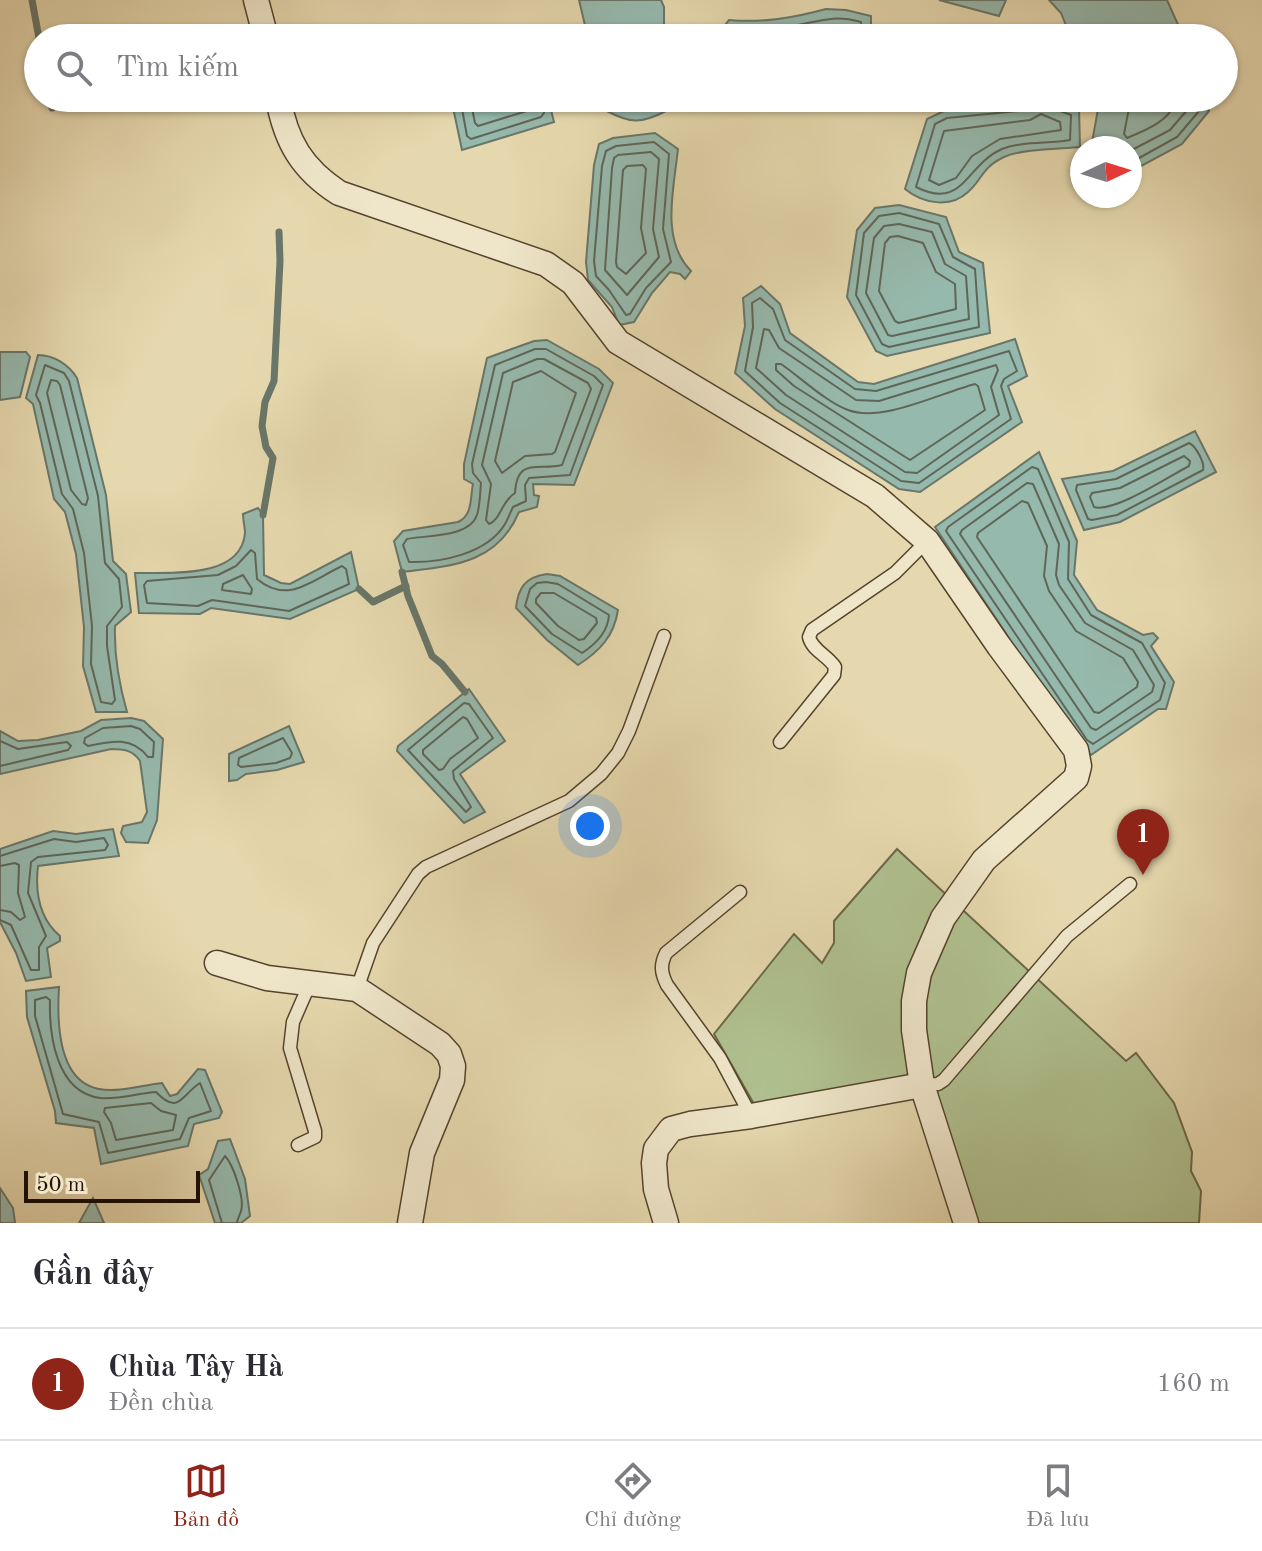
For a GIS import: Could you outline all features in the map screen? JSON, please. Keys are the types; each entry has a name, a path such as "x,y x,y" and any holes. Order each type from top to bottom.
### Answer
{"street":[{"path":"256,0 262,24"},
{"path":"281,112 296,151 315,177 339,193 546,264 562,273 618,342 875,496 927,541 1076,750 1079,766 1076,778 984,860 956,897 931,941 919,973 914,1001 914,1030 922,1085 966,1223"},
{"path":"217,963 249,974 357,989 440,1044 449,1054 453,1066 452,1080 422,1153 410,1223"},
{"path":"666,1223 654,1173 654,1155 663,1138 677,1127 922,1085"}],"lane":[{"path":"780,742 834,675 835,667 831,661 811,644 809,637 812,630 895,573 927,541"},
{"path":"357,989 373,943 418,874 426,867 569,801 601,774 618,753 629,731 664,636"},
{"path":"922,1085 938,1084 944,1080 1067,936 1130,884"},
{"path":"740,892 666,953 661,962 661,974 720,1058 751,1116"},
{"path":"298,1145 315,1137 293,1064 290,1033 310,983"}],"green space":[{"path":"897,849 1126,1061 1136,1053 1174,1103 1192,1152 1191,1171 1201,1191 1199,1223 972,1223 930,1092 754,1104 714,1034 794,934 822,963 834,943 834,921"}],"water":[{"path":"579,0 661,0 664,7 664,24 585,24"},
{"path":"939,0 1006,0 999,16"},
{"path":"1049,0 1167,0 1178,24 1065,24 1061,13"},
{"path":"826,9 846,10 871,16 871,24 726,24 729,20 754,21"},
{"path":"454,112 552,112 554,122 462,150"},
{"path":"609,112 664,112 643,120 622,118"},
{"path":"942,112 1079,112 1080,136 1070,136 1070,148 1004,157 986,169 968,192 953,201 928,201 905,189 927,119"},
{"path":"1097,112 1208,112 1182,144 1142,166 1142,136 1093,136"},
{"path":"655,133 678,149 672,229 681,258 691,271 685,279 680,274 670,272 634,322 619,325 612,307 588,280 586,262 594,165 599,144 613,138"},
{"path":"899,205 946,217 959,252 983,263 990,333 887,356 876,351 847,297 857,230 875,208"},
{"path":"761,286 780,304 790,333 858,382 874,384 1015,339 1027,376 1008,386 1022,422 920,492 899,489 775,409 735,373 745,326 743,298"},
{"path":"547,340 599,369 613,383 574,485 533,484 534,495 539,496 537,507 519,512 510,529 485,552 455,564 402,572 394,541 403,531 458,522 469,511 473,484 464,479 464,464 487,358 534,341"},
{"path":"0,352 26,352 30,357 20,397 0,400"},
{"path":"38,355 60,362 77,378 106,495 113,561 126,574 131,612 115,626 115,637 127,712 96,712 83,666 84,627 76,554 65,512 54,499 33,404 26,398"},
{"path":"1195,431 1216,472 1120,522 1084,530 1062,479 1113,471"},
{"path":"1039,452 1077,541 1074,575 1097,610 1143,635 1153,633 1158,638 1151,646 1174,682 1166,709 1158,709 1091,755 1081,746 935,527"},
{"path":"258,508 263,515 264,575 290,584 351,552 359,589 290,619 211,608 200,614 139,613 135,573 201,570 231,559 240,548 245,533 243,514"},
{"path":"547,574 560,576 618,610 605,642 578,665 547,640 516,608 524,585 533,578"},
{"path":"469,689 505,741 460,774 485,812 464,823 397,751 398,746"},
{"path":"131,718 144,721 163,739 157,820 148,843 126,842 121,833 123,826 142,822 147,812 140,761 131,752 111,749 0,774 0,731 18,741 38,740 81,731 101,720"},
{"path":"289,726 304,762 246,774 229,781 229,754"},
{"path":"113,829 119,856 38,866 40,904 60,941 47,948 51,977 26,981 0,922 0,849 53,831 76,834"},
{"path":"59,987 58,1016 62,1047 67,1062 85,1084 114,1090 162,1083 170,1096 177,1094 198,1069 205,1070 222,1112 219,1118 194,1124 188,1146 101,1164 94,1128 56,1123 27,1017 26,991"},
{"path":"230,1139 245,1179 250,1216 241,1223 215,1223 199,1175 208,1169 218,1141"},
{"path":"0,1188 13,1208 15,1223 0,1223"},
{"path":"93,1198 104,1223 79,1223"}],"waterway":[{"path":"32,0 36,24"},
{"path":"263,515 273,458 266,447 262,426 265,402 274,381 279,232"},
{"path":"402,572 408,596 432,656 465,692"},
{"path":"359,589 373,602 406,586"}],"place":[{"name":"Chùa Tây Hà","path":"1143,875"}]}
